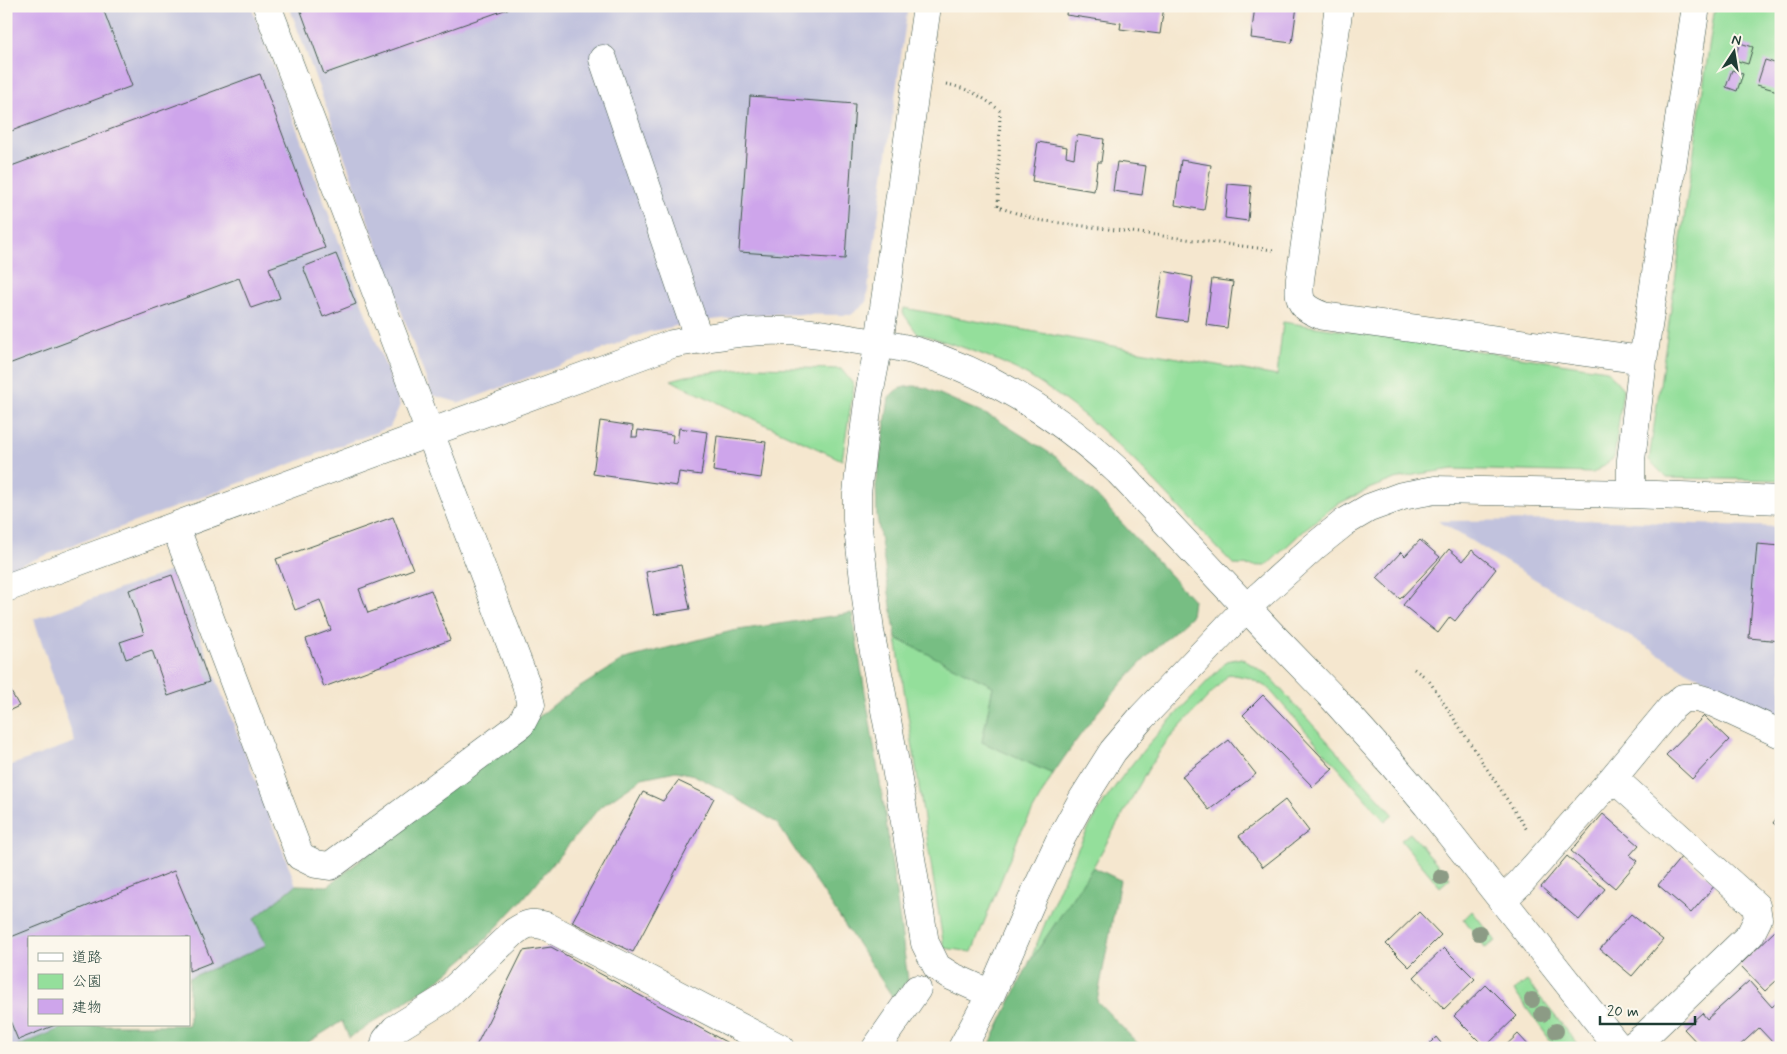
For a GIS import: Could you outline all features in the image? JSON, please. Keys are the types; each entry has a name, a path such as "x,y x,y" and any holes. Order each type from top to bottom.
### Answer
{"street":[{"path":"174,526 300,856 316,864 330,866 521,724 531,705 526,684 267,6"},
{"path":"926,6 879,343 869,395 857,494 857,520 870,631 896,768 925,943 936,967 991,994"},
{"path":"1339,6 1298,296 1308,310 1323,316 1643,360"},
{"path":"1631,494 1631,460 1643,360 1696,6"},
{"path":"603,59 699,340"},
{"path":"6,588 672,344 742,333 784,330 879,343 916,352 957,366 995,384 1057,420 1119,472 1333,698 1427,804 1619,1048"},
{"path":"962,1048 991,994 1034,893 1059,842 1082,800 1113,751 1148,710 1246,608 1315,546 1346,522 1369,508 1402,496 1435,490 1631,494 1781,500"},
{"path":"1503,899 1520,883 1613,778 1671,708 1683,698 1697,698 1714,703 1781,734"},
{"path":"1613,778 1756,906 1758,919 1750,934 1630,1048"},
{"path":"384,1048 386,1040 395,1029 442,1000 514,932 525,924 535,923 546,926 780,1048"},
{"path":"876,1048 917,989"}],"path":[{"path":"916,79 957,86 972,91 989,101 1000,111 998,207 1036,220 1303,254"},
{"path":"1414,669 1428,679 1535,842 1547,853"}],"shaded area":[{"path":"6,6 251,6 400,405 390,427 6,570"},
{"path":"289,6 908,6 866,303 851,315 766,314 694,322 648,332 460,403 432,395"},
{"path":"1579,520 1781,527 1781,716 1687,671 1438,521"},
{"path":"174,570 296,885 254,919 266,945 190,978 190,936 28,936 28,1026 68,1026 14,1048 6,1048 6,767 75,742 34,619"}],"green space":[{"path":"1715,6 1781,6 1781,480 1667,478 1649,460"},
{"path":"904,308 1277,376 1283,322 1607,370 1623,389 1614,458 1593,473 1453,469 1395,479 1336,505 1305,529 1266,566 1234,565 1138,465 1087,418 1059,396 1030,377 1003,363 917,333 903,313"},
{"path":"754,367 841,369 854,385 842,460 671,380 686,376"},
{"path":"914,386 926,388 996,419 1056,457 1092,491 1193,600 1191,616 1122,683 1086,727 1053,774 982,742 993,686 896,638 877,516 876,485 889,398 900,389"},
{"path":"852,613 884,807 908,980 894,999 777,823 723,790 694,775 676,771 642,778 600,807 523,899 482,943 439,980 349,1038 342,1021 299,1048 14,1048 68,1026 190,1026 190,978 266,945 254,919 296,885 328,886 561,699 625,659 732,631"},
{"path":"896,638 993,686 982,742 1053,774 1019,836 972,952 944,948"},
{"path":"1241,658 1268,675 1393,814 1385,821 1268,688 1250,678 1229,674 1167,741 1150,766 1093,867 1029,963 1073,858 1095,817 1120,779 1149,744 1227,661"},
{"path":"1410,833 1450,878 1440,887 1401,840"},
{"path":"1093,867 1120,880 1097,1001 1142,1048 988,1048 1029,963"},
{"path":"1472,911 1496,941 1485,948 1464,919"},
{"path":"1527,981 1580,1048 1556,1048 1514,991"}],"building":[{"path":"6,6 102,6 132,86 6,133"},
{"path":"299,6 513,6 513,7 324,74"},
{"path":"1067,6 1164,6 1160,34 1120,29 1121,23 1066,15"},
{"path":"1255,6 1297,6 1292,43 1251,38"},
{"path":"1740,43 1753,47 1748,64 1734,60"},
{"path":"1765,60 1781,65 1781,92 1757,85"},
{"path":"1732,70 1743,74 1737,91 1726,87"},
{"path":"260,74 325,248 269,268 280,298 251,308 239,278 6,365 6,168"},
{"path":"750,96 855,104 845,259 739,252"},
{"path":"1077,135 1104,139 1101,162 1098,162 1094,191 1032,181 1038,142 1067,147 1066,156 1074,158"},
{"path":"1181,160 1211,165 1204,210 1175,205"},
{"path":"1117,162 1146,166 1142,195 1113,191"},
{"path":"1228,184 1251,186 1248,221 1225,218"},
{"path":"336,254 356,304 323,317 303,267"},
{"path":"1163,271 1193,277 1187,321 1156,317"},
{"path":"1212,279 1233,282 1227,328 1206,325"},
{"path":"600,421 633,426 632,437 637,437 638,430 673,435 672,443 677,443 679,428 707,432 701,475 679,472 677,486 593,474"},
{"path":"717,436 766,442 761,478 713,471"},
{"path":"393,517 413,569 359,589 368,613 431,590 450,640 324,687 306,639 331,630 320,600 295,610 276,559"},
{"path":"1420,540 1440,557 1400,599 1377,578 1401,552 1405,556"},
{"path":"1757,544 1781,546 1781,641 1749,638"},
{"path":"1449,549 1463,561 1472,550 1496,569 1455,621 1450,617 1438,633 1403,605"},
{"path":"681,565 690,609 654,615 646,572"},
{"path":"172,575 209,682 168,696 152,650 126,659 120,642 144,634 129,590"},
{"path":"6,683 19,706 6,712"},
{"path":"1263,695 1333,769 1313,787 1243,715"},
{"path":"1704,716 1729,740 1692,779 1666,755"},
{"path":"1229,740 1256,774 1209,810 1182,776"},
{"path":"678,781 714,798 633,952 572,922 643,792 663,801"},
{"path":"1285,800 1309,831 1263,867 1239,836"},
{"path":"1781,812 1781,829 1773,823"},
{"path":"1603,814 1639,845 1630,855 1638,861 1615,888 1571,851"},
{"path":"1567,856 1605,889 1579,920 1541,887"},
{"path":"1682,856 1716,884 1691,913 1658,885"},
{"path":"174,871 212,962 190,971 190,936 28,936 28,1026 53,1026 18,1040 6,1011 6,939"},
{"path":"1419,912 1441,935 1409,967 1386,944"},
{"path":"1631,914 1663,940 1632,976 1600,949"},
{"path":"1781,925 1781,983 1779,984 1776,981 1765,991 1740,965"},
{"path":"551,947 737,1048 475,1048 523,951"},
{"path":"1444,948 1475,979 1444,1009 1414,977"},
{"path":"1749,981 1772,1007 1781,999 1781,1040 1775,1045 1759,1028 1737,1048 1702,1048 1684,1029 1702,1013 1707,1019"},
{"path":"1486,985 1517,1016 1485,1047 1454,1016"},
{"path":"1518,1034 1531,1048 1503,1048"},
{"path":"1436,1037 1445,1048 1425,1048"}]}
